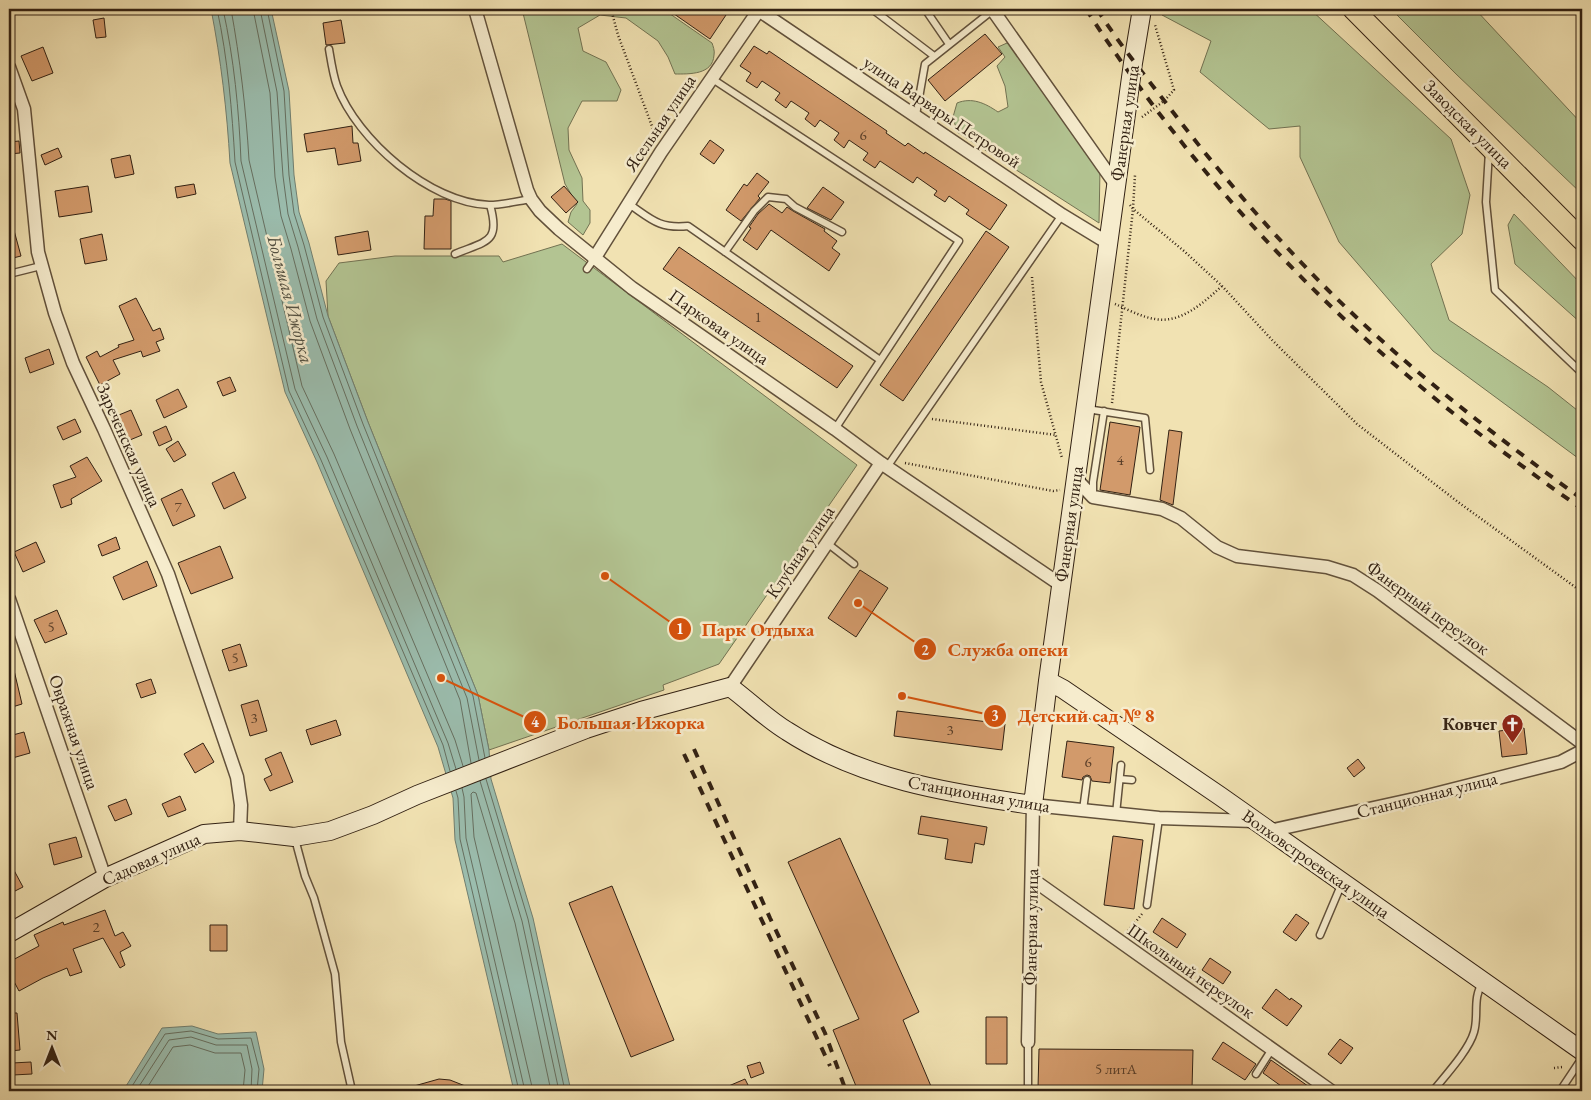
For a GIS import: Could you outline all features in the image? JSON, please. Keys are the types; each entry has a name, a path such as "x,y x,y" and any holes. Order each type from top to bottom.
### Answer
{"main road":[{"name":"Заводская улица","path":"1353,9 1582,239"}],"street":[{"name":"Парковая улица","path":"475,9 531,199 591,264 632,288 1061,585"},
{"name":"Фанерная улица","path":"1028,1042 1032,805 1085,409 1142,9"},
{"name":"Ясельная улица","path":"591,264 661,152 758,10"},
{"name":"улица Варвары Петровой","path":"758,10 1062,215 1108,243"},
{"path":"992,10 1116,185"},
{"name":"Зареченская улица","path":"9,67 24,108 38,252 55,313 72,363 104,429 171,582 237,777 241,805 240,831"},
{"name":"Клубная улица","path":"730,686 827,543 886,463"},
{"path":"1075,484 1093,497"},
{"name":"Фанерный переулок","path":"1093,497 1162,509 1181,518 1217,547 1237,556 1327,567 1353,575 1378,591 1582,742"},
{"name":"Овражная улица","path":"9,599 106,878"},
{"name":"Волховстроевская улица","path":"1048,681 1063,689 1269,831 1582,1051"},
{"name":"Садовая улица","path":"9,933 106,878 204,834 240,831 294,838 330,831 586,729 730,686"},
{"name":"Станционная улица","path":"730,686 786,730 841,761 884,776 932,789 1032,805 1116,814 1159,818 1254,821"},
{"name":"Станционная улица","path":"1269,831 1428,796 1561,762 1582,751"},
{"name":"Школьный переулок","path":"1032,879 1331,1091"}],"lane":[{"path":"872,9 934,56"},
{"path":"925,9 949,44"},
{"path":"916,115 925,64 992,10"},
{"path":"329,49 336,86 360,127 379,148 423,184 434,190 472,202 490,205 531,199"},
{"path":"711,78 959,241 835,429"},
{"path":"1489,145 1486,202 1495,290 1582,372"},
{"path":"725,252 754,211 768,197 786,199 842,232"},
{"path":"629,204 658,224 673,228 688,226 880,360"},
{"path":"455,254 486,241 491,236 494,230 494,221 490,205"},
{"path":"886,463 921,418 1062,215"},
{"path":"9,274 41,266"},
{"path":"1085,409 1146,418 1150,470"},
{"path":"1093,497 1093,482 1107,412"},
{"path":"1075,484 1093,482"},
{"path":"827,543 854,564"},
{"path":"1116,814 1121,765"},
{"path":"1120,779 1132,780"},
{"path":"1083,810 1086,780"},
{"path":"1148,905 1159,818"},
{"path":"294,838 335,974 341,1042 352,1091"},
{"path":"1320,935 1342,883"},
{"path":"1433,1091 1468,1044 1474,1032 1476,996 1483,982"},
{"path":"1028,1042 1028,1091"},
{"path":"1256,1074 1272,1049"},
{"path":"1560,1091 1582,1058"}],"path":[{"path":"612,9 618,35 661,152"},
{"path":"1153,9 1152,13 1168,9"},
{"path":"1138,120 1164,101 1174,90 1155,22"},
{"path":"1107,412 1123,307 1135,170"},
{"path":"1116,185 1133,209 1184,251 1222,286 1273,341 1357,424 1458,502 1582,592"},
{"path":"886,463 1053,491 1075,484 1064,466 1041,382 1030,261"},
{"path":"1101,299 1155,320 1177,318 1201,304 1222,286"},
{"path":"921,418 1056,435"},
{"path":"1119,941 1148,905"}],"green space":[{"path":"522,9 663,9 712,43 713,62 705,70 675,74 668,57 658,41 626,18 600,15 578,28 583,51 606,62 621,90 617,101 582,101 568,128 569,150 582,178 583,201 590,210 590,223 583,235 568,222 571,212 577,204 565,184"},
{"path":"1164,9 1310,9 1451,139 1470,195 1462,234 1431,264 1449,320 1548,387 1582,414 1582,461 1433,351 1339,242 1300,157 1300,126 1269,129 1200,72 1211,41 1162,15"},
{"path":"1391,9 1475,9 1582,124 1582,194 1456,74"},
{"path":"1007,43 1013,48 1100,169 1099,223 957,132 953,117 957,103 963,101 978,102 998,112 1008,107 1005,86 997,66 1005,57 998,47"},
{"path":"1514,214 1582,285 1582,324 1515,264 1508,225"},
{"path":"562,244 857,465 719,664 663,685 664,690 489,750 478,695 368,422 328,316 326,281 339,263 395,256 499,256 503,262"}],"water":[{"path":"211,9 271,9 289,91 294,175 299,212 328,316 368,422 478,695 489,750 491,779 533,918 571,1091 514,1091 455,840 453,798 438,747 317,462 285,392 230,163 223,86"},
{"path":"192,1026 218,1034 256,1032 264,1069 262,1091 123,1091 162,1028"}],"building":[{"path":"667,9 717,9 726,15 710,39"},
{"path":"104,18 106,37 96,38 93,20"},
{"path":"341,20 345,43 326,45 323,23"},
{"path":"985,34 1002,54 945,101 928,80"},
{"path":"754,46 767,54 769,51 887,131 886,133 905,146 908,143 924,154 925,152 1007,205 990,230 966,214 969,210 949,196 945,202 934,195 937,191 917,177 913,183 880,161 875,168 863,160 868,153 849,140 844,148 834,140 839,133 820,120 815,127 805,119 809,113 791,101 786,108 775,100 780,93 762,81 757,88 746,81 751,73 740,66"},
{"path":"43,47 53,73 32,81 21,56"},
{"path":"352,126 353,143 358,143 361,161 338,165 335,148 307,152 304,134"},
{"path":"710,140 724,150 714,164 700,154"},
{"path":"19,141 20,153 9,154 9,142"},
{"path":"58,148 62,157 45,165 41,155"},
{"path":"130,155 134,174 115,178 111,159"},
{"path":"757,173 769,182 758,196 760,198 741,221 726,210 744,184 747,186"},
{"path":"194,184 196,194 177,198 175,187"},
{"path":"88,186 92,212 59,217 55,191"},
{"path":"564,186 578,202 566,213 551,197"},
{"path":"823,187 844,202 831,220 807,208"},
{"path":"434,199 451,201 451,249 424,249 425,216 433,216"},
{"path":"769,204 782,213 787,207 825,229 824,231 837,241 832,248 840,254 829,271 771,230 757,250 743,240 758,214"},
{"path":"12,223 21,256 9,259 9,224"},
{"path":"368,231 371,250 338,255 335,237"},
{"path":"986,231 1009,247 903,401 880,385"},
{"path":"102,234 107,260 85,264 80,239"},
{"path":"679,247 853,366 837,388 663,269"},
{"path":"136,298 153,331 160,328 164,339 156,342 160,351 143,357 141,351 113,360 120,374 100,385 86,357 97,351 100,357 119,347 118,345 134,340 119,306"},
{"path":"49,349 54,364 30,373 25,358"},
{"path":"230,377 236,391 223,396 217,382"},
{"path":"178,389 187,407 164,418 156,400"},
{"path":"131,410 142,435 125,442 114,417"},
{"path":"75,419 81,432 63,440 57,427"},
{"path":"1110,422 1140,427 1130,495 1100,490"},
{"path":"166,426 172,440 159,446 153,432"},
{"path":"1169,430 1182,432 1173,505 1160,500"},
{"path":"178,441 186,455 174,462 166,449"},
{"path":"87,457 102,481 71,499 72,504 61,508 53,485 76,477 70,466"},
{"path":"234,472 246,498 224,509 212,483"},
{"path":"182,489 195,516 173,526 161,499"},
{"path":"116,537 120,549 102,556 98,545"},
{"path":"36,542 45,562 23,572 14,552"},
{"path":"220,546 233,578 191,594 178,563"},
{"path":"147,561 157,586 123,600 113,577"},
{"path":"860,570 888,588 856,637 828,618"},
{"path":"57,610 67,634 45,643 34,620"},
{"path":"240,644 247,666 229,671 222,650"},
{"path":"13,666 22,704 9,708 9,667"},
{"path":"151,679 156,693 141,698 136,684"},
{"path":"258,700 267,731 250,736 241,705"},
{"path":"897,711 1005,724 1002,750 894,736"},
{"path":"336,720 341,735 311,745 306,730"},
{"name":"Ковчег","path":"1524,728 1527,754 1502,757 1499,731"},
{"path":"24,732 30,753 9,759 9,736"},
{"path":"1067,741 1114,747 1110,783 1092,781 1090,776 1087,775 1082,780 1062,777"},
{"path":"203,743 214,762 195,773 184,754"},
{"path":"281,752 293,782 270,791 264,779 272,775 265,759"},
{"path":"1358,759 1365,768 1354,777 1347,768"},
{"path":"180,796 186,810 168,817 162,804"},
{"path":"126,799 132,814 115,821 108,806"},
{"path":"921,816 987,827 984,845 975,843 972,863 945,859 948,839 918,834"},
{"path":"1113,836 1143,840 1134,909 1104,905"},
{"path":"76,837 82,857 54,865 49,844"},
{"path":"840,838 919,1012 903,1020 933,1091 858,1091 833,1030 859,1019 788,862"},
{"path":"9,861 23,887 9,894"},
{"path":"612,886 674,1040 631,1057 569,903"},
{"path":"105,910 115,936 123,932 131,946 120,952 125,965 120,968 103,938 73,949 82,972 70,976 67,968 19,991 9,972 9,962 39,946 34,935 63,922 64,925"},
{"path":"1296,914 1309,923 1296,941 1283,932"},
{"path":"1162,918 1186,934 1177,948 1153,932"},
{"path":"210,925 227,925 227,951 210,951"},
{"path":"1210,958 1231,972 1223,984 1202,970"},
{"path":"1276,989 1290,1000 1291,998 1302,1006 1287,1026 1262,1008"},
{"path":"9,1013 17,1013 20,1050 9,1051"},
{"path":"986,1017 1007,1017 1007,1064 986,1064"},
{"path":"1340,1039 1353,1048 1341,1064 1328,1054"},
{"path":"1223,1042 1256,1064 1245,1080 1212,1059"},
{"path":"1039,1049 1193,1050 1192,1089 1038,1088"},
{"path":"1271,1060 1315,1091 1288,1091 1263,1073"},
{"path":"31,1062 32,1074 13,1075 12,1063"},
{"path":"760,1062 764,1073 751,1078 747,1066"},
{"path":"439,1079 450,1080 478,1091 407,1091 407,1088"},
{"path":"745,1079 751,1091 717,1091"}],"railway":[{"path":"1086,9 1121,61 1197,162 1282,257 1326,302 1420,386 1500,449 1582,509"},
{"path":"1097,9 1139,68 1224,176 1329,291 1420,374 1516,450 1582,499"},
{"path":"694,749 770,918 825,1033 846,1091"},
{"path":"684,754 830,1066"}],"place":[{"name":"Парк Отдыха","path":"605,576"},
{"name":"Служба опеки","path":"858,603"},
{"name":"Большая Ижорка","path":"441,678"},
{"name":"Детский сад № 8","path":"902,696"},
{"name":"Ковчег","path":"1513,743"}]}
